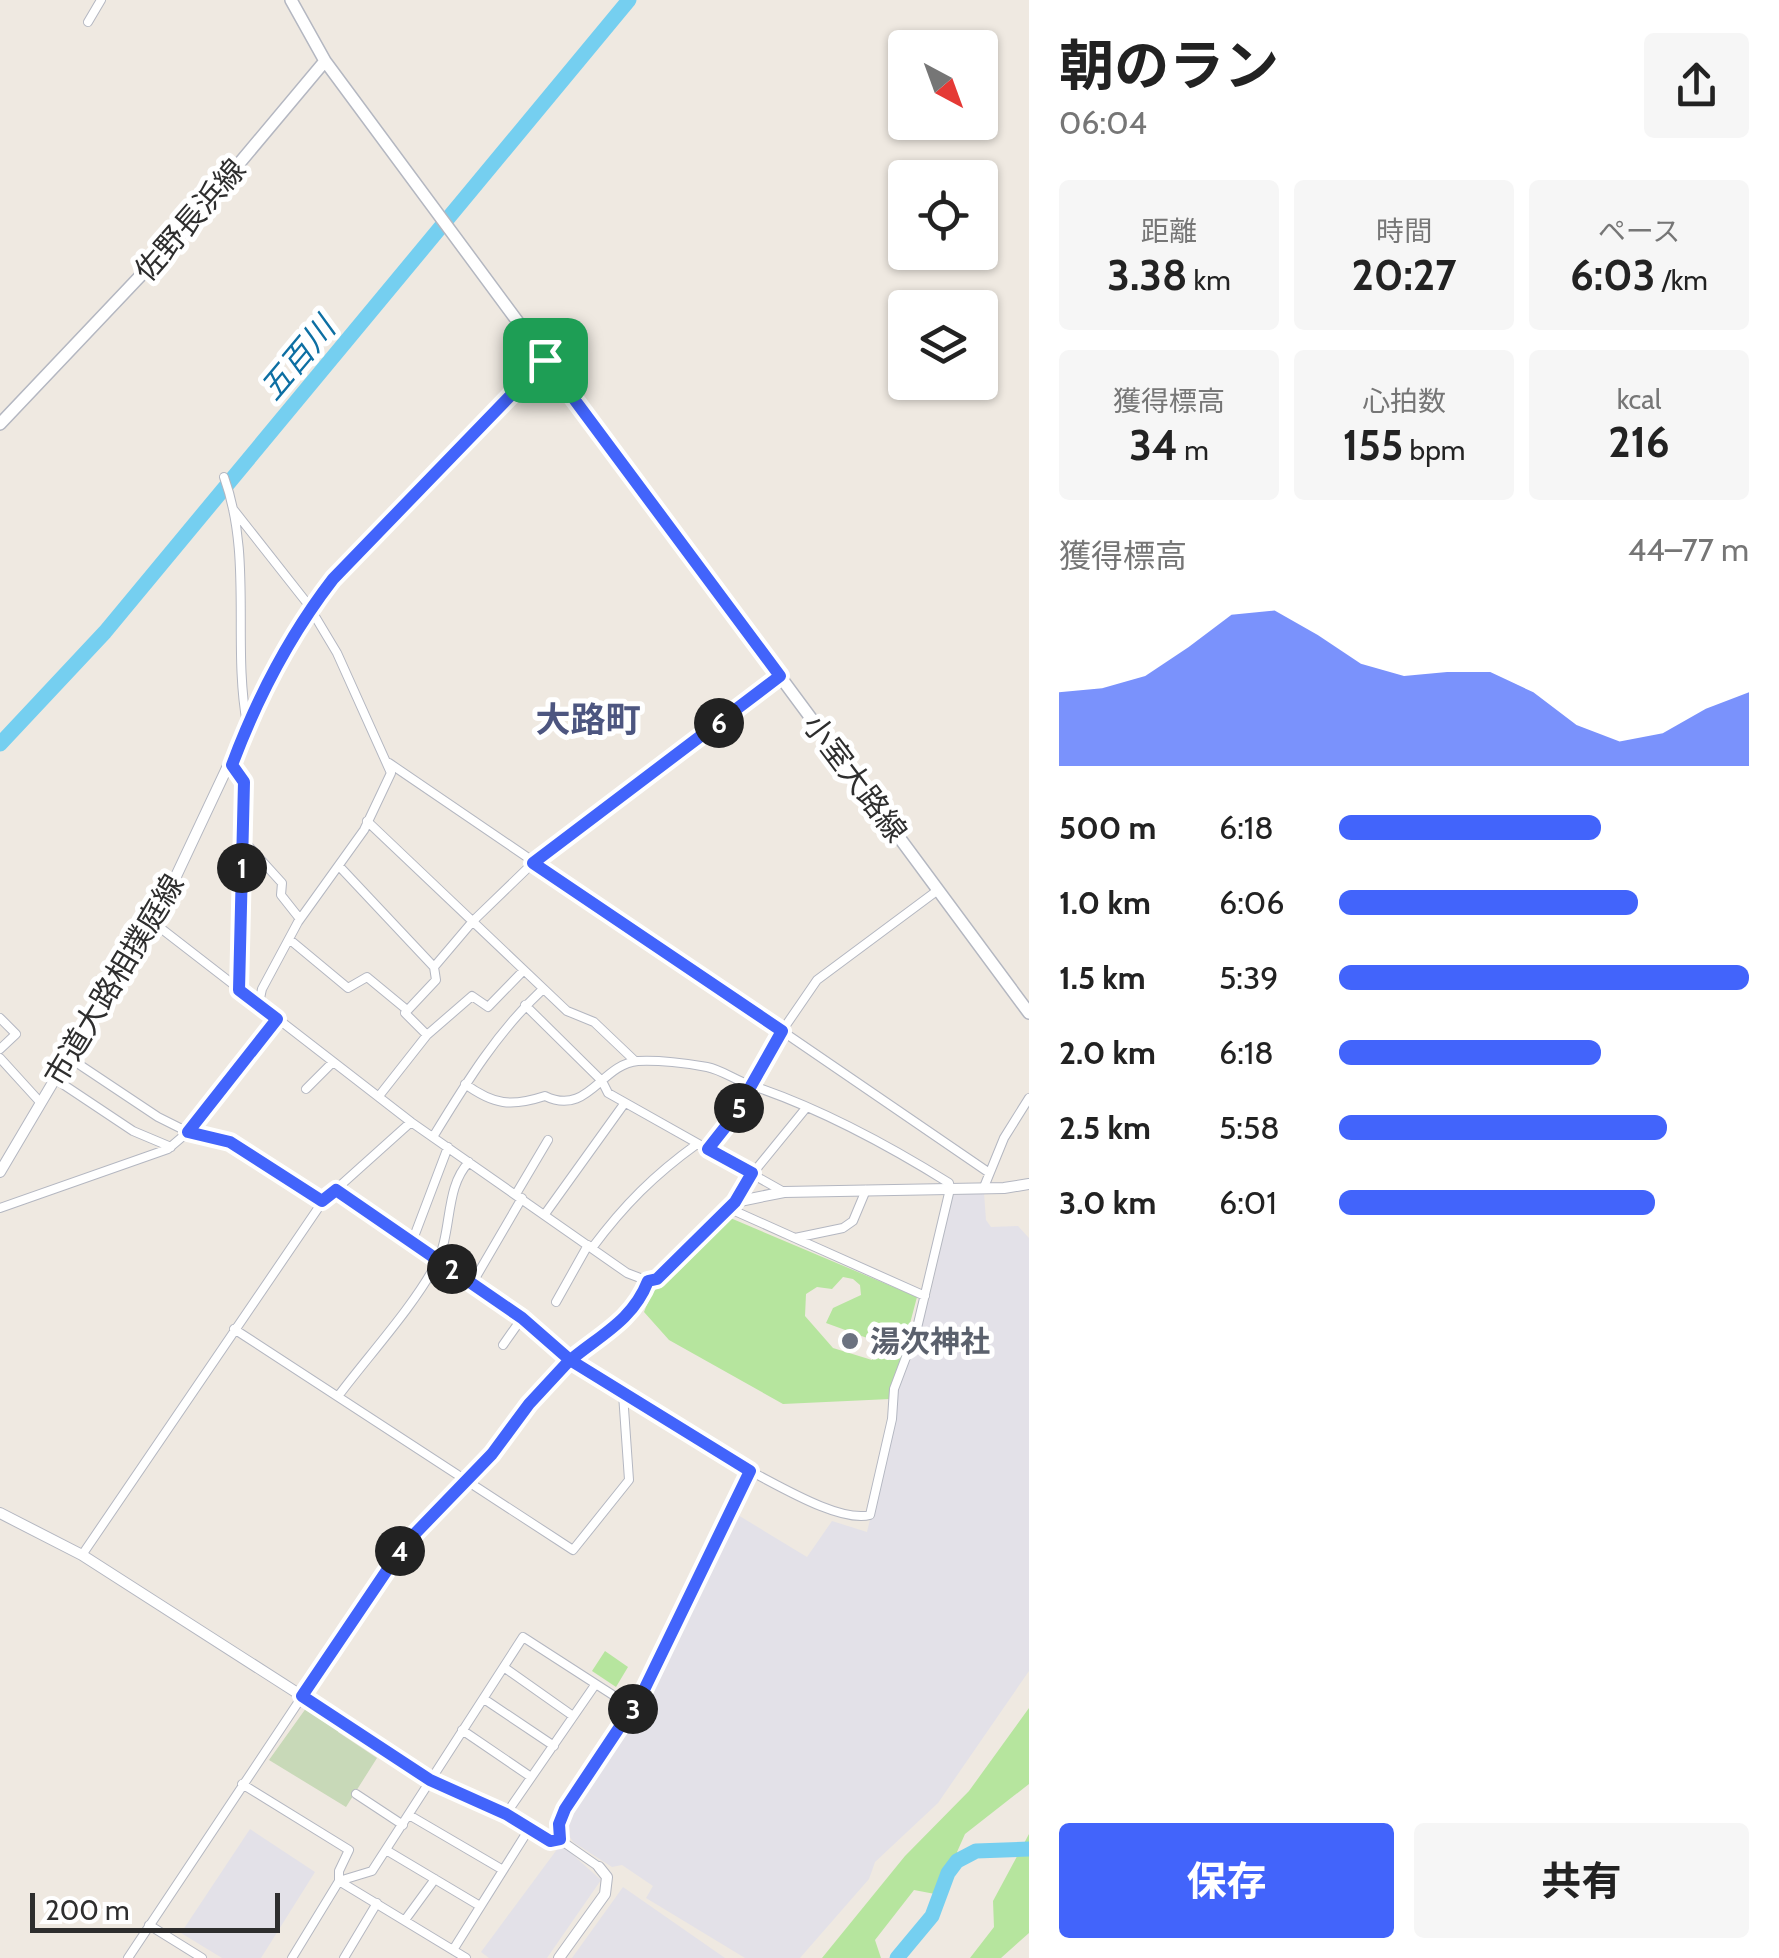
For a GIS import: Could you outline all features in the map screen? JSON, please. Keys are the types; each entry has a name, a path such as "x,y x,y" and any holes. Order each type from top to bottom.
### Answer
{"main road":[{"path":"291,0 325,61"},
{"name":"小室大路線","path":"325,61 1029,1012"},
{"name":"佐野長浜線","path":"0,424 180,233 325,61"}],"street":[{"path":"88,22 101,0"},
{"name":"市道大路相撲庭線","path":"0,1172 154,923 232,765 274,668 309,610 383,525 545,360"},
{"path":"224,478 240,554 247,724"},
{"path":"233,509 337,653 392,773 367,820 300,919 262,990 259,1003"},
{"path":"434,967 473,921 533,863 780,676"},
{"path":"389,763 988,1172"},
{"path":"232,765 244,782 239,990"},
{"path":"367,820 567,1011 594,1022 635,1061"},
{"path":"243,840 282,883 281,895 300,919"},
{"path":"338,866 434,967 436,980 404,1013 428,1035"},
{"path":"708,1149 734,1116 782,1031 818,980 938,890"},
{"path":"154,923 411,1122 627,1273 648,1281 657,1279 732,1205 752,1173 806,1108"},
{"path":"289,939 348,988 367,977 407,1010"},
{"path":"379,1096 428,1035 472,996 488,1007 524,970"},
{"path":"433,1137 480,1060 543,988"},
{"path":"525,1005 602,1081 608,1093 784,1192"},
{"path":"0,1018 16,1034 0,1049"},
{"path":"0,1208 145,1160 171,1147 188,1132 277,1019"},
{"path":"68,1057 100,1081 188,1132 230,1142 322,1201"},
{"path":"0,1058 40,1102"},
{"path":"336,1190 473,1282 570,1360 623,1394 750,1471 814,1502 860,1517 870,1514 892,1419 894,1388 918,1328 949,1183 806,1108 708,1067 635,1061 606,1076 584,1096 559,1103 544,1096 516,1105 478,1093 465,1084"},
{"path":"306,1089 333,1062"},
{"path":"55,1079 132,1131 171,1147"},
{"path":"984,1187 1004,1138 1029,1098"},
{"path":"545,1214 624,1104"},
{"path":"82,1554 322,1201 411,1122"},
{"path":"473,1282 548,1140"},
{"path":"556,1302 590,1247 616,1216 656,1174 697,1144"},
{"path":"412,1242 448,1147"},
{"path":"339,1395 438,1260 453,1191 461,1170 469,1162"},
{"path":"732,1205 784,1192 1029,1184"},
{"path":"795,1238 843,1228 853,1221 866,1190"},
{"path":"732,1205 925,1296"},
{"path":"128,1958 404,1545 492,1454 529,1404 570,1360 630,1314 648,1281"},
{"path":"503,1345 522,1318"},
{"path":"234,1330 573,1550 629,1480 623,1394"},
{"path":"560,1839 559,1824 565,1809 634,1708 750,1471"},
{"path":"0,1513 82,1554 430,1780 506,1814 550,1841 560,1839 599,1867 607,1877 606,1894 559,1958"},
{"path":"339,1882 372,1871 523,1637 634,1708"},
{"path":"504,1668 574,1716"},
{"path":"506,1814 596,1685"},
{"path":"484,1699 554,1746"},
{"path":"462,1730 531,1777"},
{"path":"242,1784 349,1850 339,1871 339,1882 292,1958"},
{"path":"356,1794 403,1824"},
{"path":"409,1815 503,1870"},
{"path":"453,1950 529,1829"},
{"path":"386,1850 480,1906"},
{"path":"405,1920 435,1879"},
{"path":"339,1882 466,1958"},
{"path":"344,1958 377,1903"},
{"path":"148,1926 196,1956"}],"shaded area":[{"path":"984,1193 986,1220 991,1227 1018,1226 1029,1238 1029,1671 938,1803 875,1862 869,1879 800,1958 745,1958 646,1898 653,1886 622,1865 612,1867 573,1842 568,1834 568,1817 638,1710 733,1512 807,1557 832,1521 867,1532 898,1391 929,1300 953,1195"},
{"path":"250,1829 315,1872 261,1958 222,1958 181,1933"},
{"path":"561,1844 601,1880 547,1958 489,1958 481,1952"},
{"path":"623,1887 725,1958 572,1958"}],"green space":[{"path":"728,1217 917,1297 890,1399 783,1404 669,1340 644,1312 651,1294","holes":["843,1277 860,1285 861,1295 833,1308 826,1323 878,1342 872,1360 833,1348 805,1316 806,1294 817,1287 832,1289"]},
{"path":"605,1651 628,1667 616,1687 592,1671"},
{"path":"309,1704 343,1722 338,1732 377,1758 346,1807 269,1760"},
{"path":"1029,1708 1029,1784 965,1834 957,1852 964,1862 935,1894 914,1890 875,1940 881,1958 822,1958 905,1856 969,1791"},
{"path":"1029,1834 1029,1933 1001,1958 970,1958 994,1927 993,1901"}],"waterway":[{"name":"五百川","path":"0,744 105,632 629,0"},
{"path":"897,1958 932,1916 948,1873 957,1861 976,1851 1029,1849"}],"place":[{"name":"湯次神社","path":"850,1341"}],"district":[{"name":"大路町","path":"588,719"}],"route":[{"path":"545,360 333,579 274,668 247,724 232,765 244,782 239,990 277,1019 188,1132 230,1142 322,1201 336,1190 522,1318 570,1360 750,1471 643,1692 565,1809 559,1824 560,1839 550,1841 506,1814 430,1780 302,1696 404,1545 492,1454 529,1404 567,1363 570,1360 583,1350 596,1342 630,1314 648,1281 657,1279 735,1202 752,1173 708,1149 734,1116 782,1031 533,863 780,676 545,360"}]}
